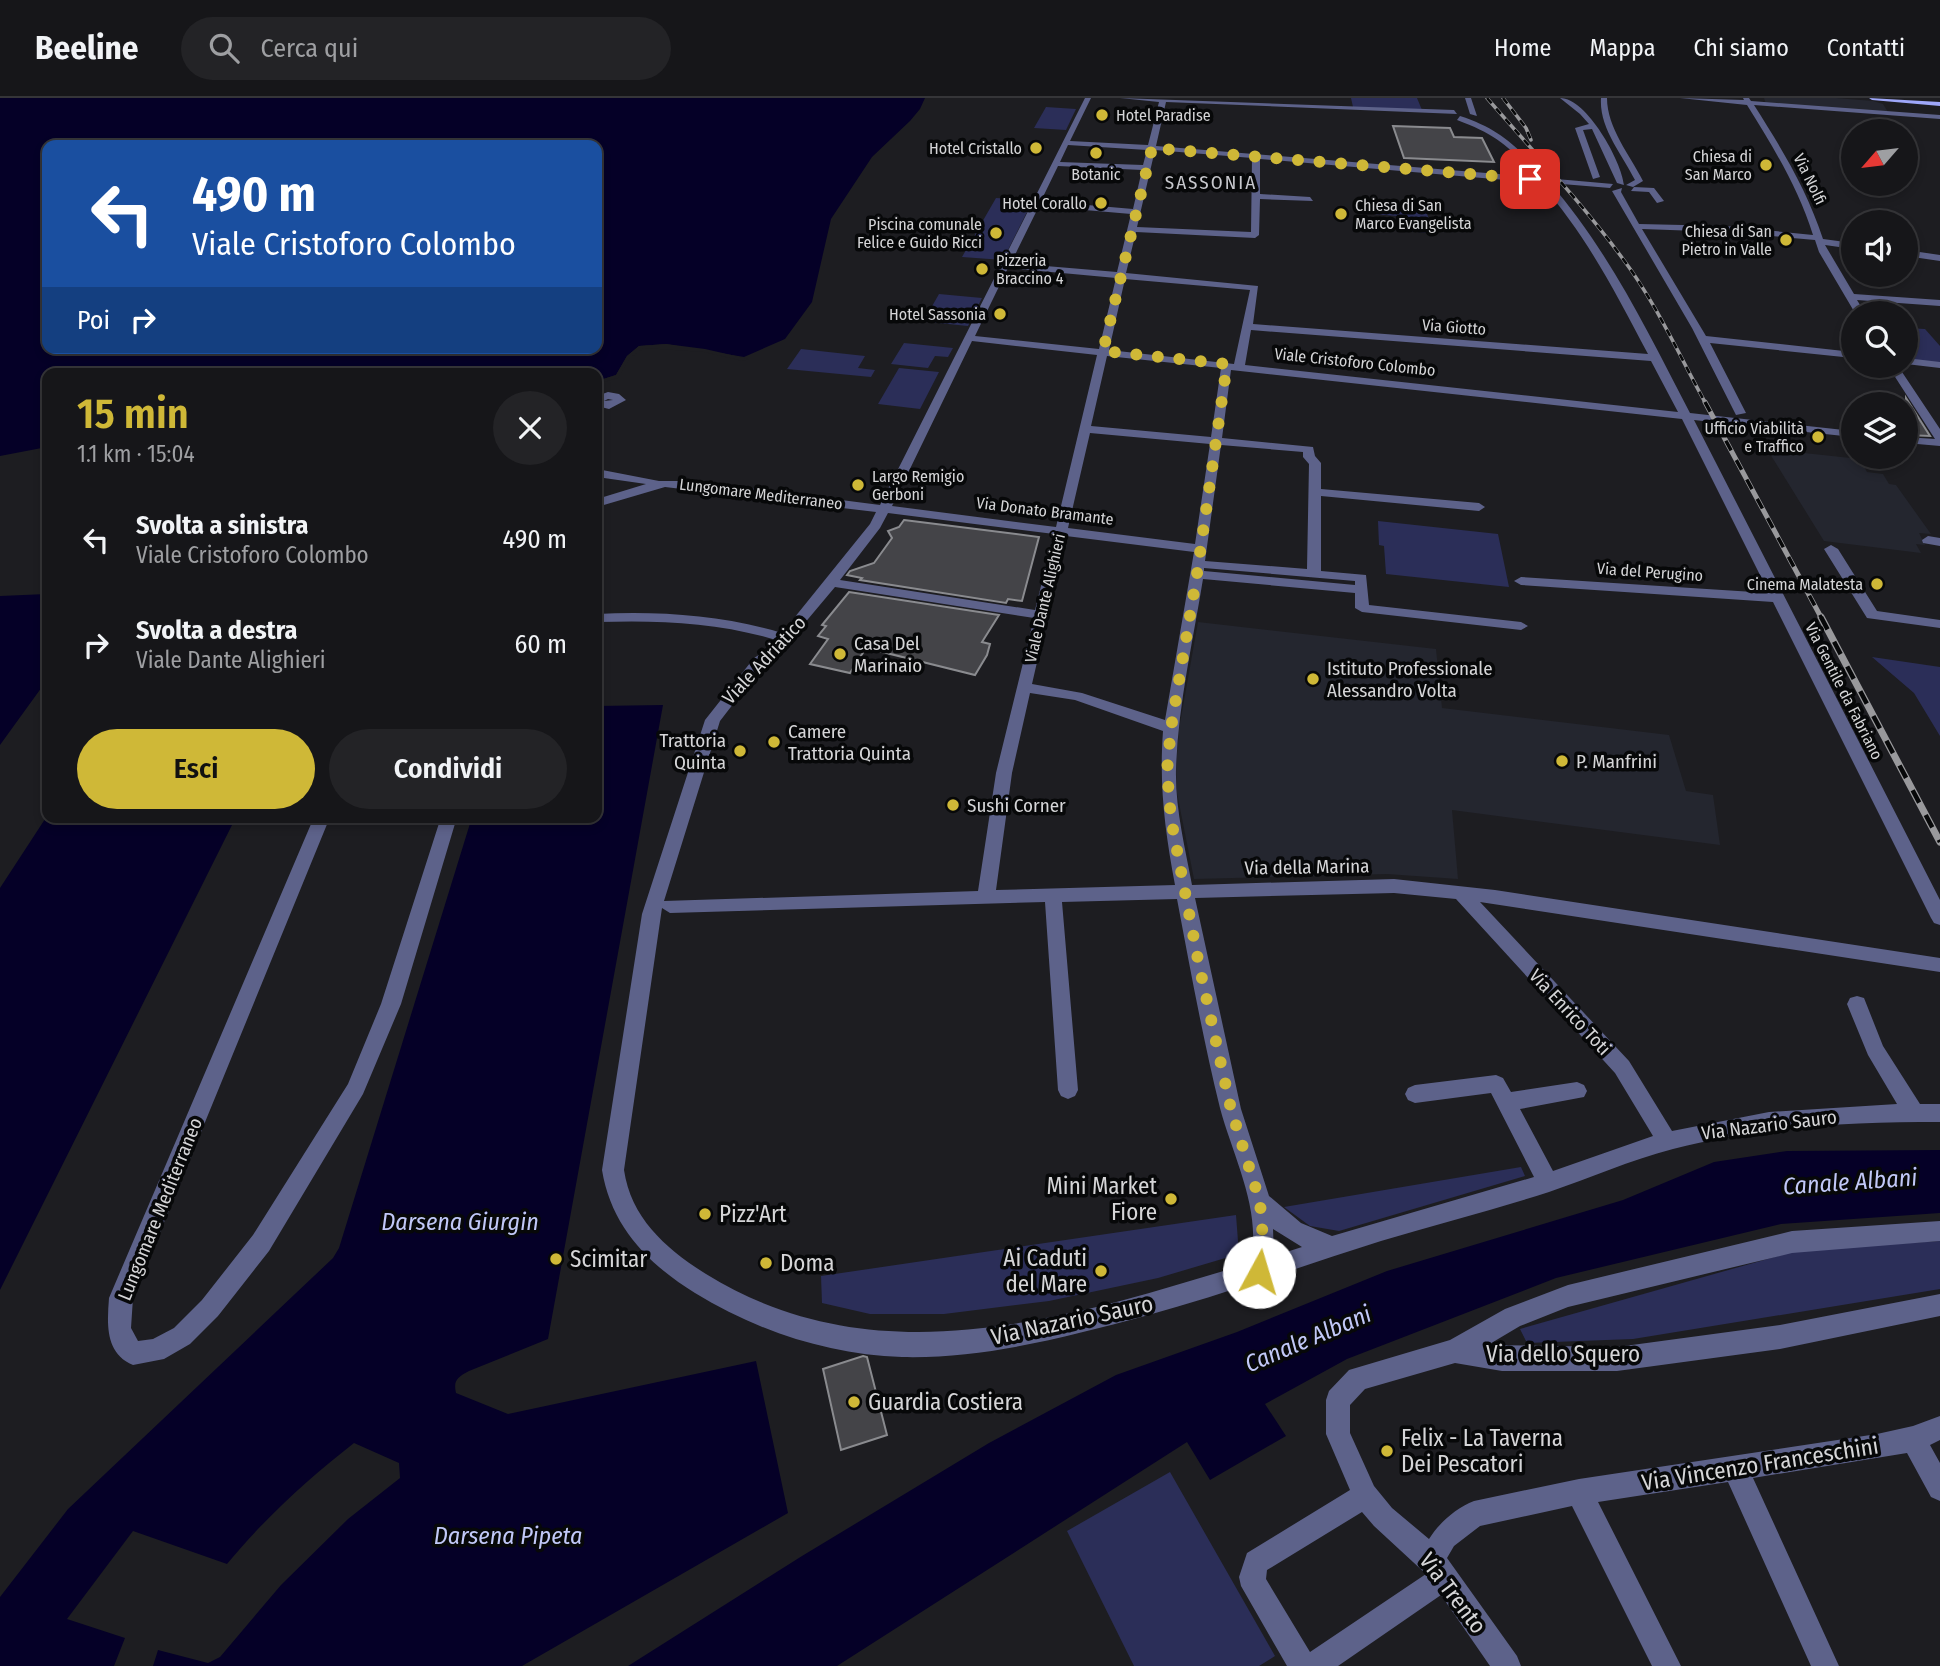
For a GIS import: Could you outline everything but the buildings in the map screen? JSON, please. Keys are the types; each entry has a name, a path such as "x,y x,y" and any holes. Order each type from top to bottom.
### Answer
{"main road":[{"path":"1872,98 1940,104"}],"street":[{"name":"Viale Adriatico","path":"620,1208 612,1170 656,896 713,720 759,661 778,645 832,583 868,537 885,509 1088,98"},
{"name":"Via Gentile da Fabriano","path":"1123,98 1456,114 1476,118 1511,144 1533,176 1551,190 1600,255 1656,358 1940,918"},
{"path":"1563,98 1583,112 1594,126 1626,187"},
{"path":"1604,98 1612,128 1639,181 1616,191 1705,340 1738,416"},
{"path":"1683,98 1747,100 1940,117"},
{"name":"Viale Dante Alighieri","path":"986,896 1004,773 1163,99"},
{"name":"Via Nolfi","path":"1747,100 1791,170 1807,203 1818,239 1852,301"},
{"path":"1456,114 1469,101 1476,118"},
{"path":"1594,126 1579,128 1595,177"},
{"path":"1068,140 1395,168 1533,176 1651,190 1660,201"},
{"path":"1132,229 1255,235 1256,156"},
{"path":"1057,164 1147,168"},
{"path":"1395,168 1395,172 1402,174 1523,184 1551,190"},
{"path":"1255,196 1310,199"},
{"path":"1037,203 1137,212"},
{"path":"1635,226 1726,229 1841,244"},
{"path":"1918,254 1940,257"},
{"path":"1006,265 1255,288 1249,327 1233,365 1217,441 1171,728 1167,771 1171,819 1184,891 1231,1109 1260,1202 1264,1252 1259,1272"},
{"path":"1849,297 1940,303"},
{"name":"Via Giotto","path":"1249,327 1656,358"},
{"name":"Viale Cristoforo Colombo","path":"970,338 1676,413 1738,416 1841,432"},
{"path":"1705,340 1841,354"},
{"path":"1918,362 1940,365"},
{"path":"1901,378 1940,441"},
{"path":"1084,429 1309,449 1309,457 1315,463 1314,574"},
{"path":"1918,440 1940,441"},
{"path":"602,474 664,483"},
{"name":"Lungomare Mediterraneo","path":"602,502 664,483 885,509"},
{"path":"1315,492 1479,507"},
{"name":"Via Donato Bramante","path":"885,509 1062,531 1199,562"},
{"path":"1831,550 1872,615 1940,624"},
{"path":"1199,562 1361,578 1362,608 1521,625"},
{"path":"1199,562 1362,590"},
{"name":"Via del Perugino","path":"1521,582 1778,598"},
{"path":"832,583 1041,615"},
{"path":"602,618 681,620 738,626 778,645"},
{"path":"1024,687 1077,696 1171,728"},
{"name":"Lungomare Mediterraneo","path":"319,823 121,1298 118,1329 121,1343 133,1353 156,1351 182,1336 210,1308 261,1243 356,1088 391,1004 447,823"},
{"name":"Via della Marina","path":"670,906 1394,886 1461,892 1940,965"},
{"name":"Via Enrico Toti","path":"1461,892 1622,1067 1667,1141"},
{"path":"1053,895 1068,1090"},
{"path":"1857,1004 1875,1049 1914,1112"},
{"path":"1415,1094 1496,1084 1548,1182"},
{"path":"1506,1102 1577,1091"},
{"name":"Via Nazario Sauro","path":"620,1208 660,1253 727,1301 789,1326 870,1343 947,1344 1018,1335 1168,1299 1548,1182 1667,1141 1715,1129 1770,1122 1914,1112 1940,1113"},
{"path":"1260,1202 1281,1223 1304,1239 1333,1247"},
{"path":"1455,1351 1513,1317 1568,1296 1786,1243 1940,1231"},
{"name":"Via dello Squero","path":"1365,1495 1338,1434 1338,1400 1358,1379 1455,1351 1502,1359 1617,1359 1780,1337 1940,1305"},
{"name":"Via Vincenzo Franceschini","path":"1314,1666 1439,1567 1445,1537 1474,1514 1579,1492 1913,1439 1940,1429"},
{"path":"1913,1439 1940,1488"},
{"path":"1735,1468 1825,1666"},
{"path":"1579,1492 1667,1666"},
{"path":"1303,1666 1255,1586 1252,1577 1256,1562 1365,1495"},
{"name":"Via Trento","path":"1365,1495 1383,1517 1439,1567 1507,1666"}],"shaded area":[{"path":"1351,98 1417,98 1422,110 1353,107"},
{"path":"1764,98 1873,101 1883,104 1888,112 1766,104"},
{"path":"1046,107 1076,109 1066,130 1034,128"},
{"name":"Piscina comunale Felice e Guido Ricci","path":"996,198 1033,200 1003,260 962,257"},
{"path":"1370,205 1425,207 1433,233 1401,231 1397,216 1373,214"},
{"path":"939,294 982,298 968,326 918,321 921,315 927,315"},
{"path":"1918,329 1925,329 1940,346 1940,363 1918,361"},
{"path":"904,343 953,348 948,357 935,356 928,368 891,364"},
{"path":"801,349 865,356 858,368 875,370 871,377 787,369"},
{"path":"899,368 939,372 920,409 878,404"},
{"path":"1767,449 1841,457 1841,469 1865,469 1867,472 1883,474 1889,484 1896,485 1931,534 1919,533 1925,545 1916,544 1921,553 1824,541"},
{"path":"1378,521 1498,534 1509,587 1386,574 1384,546 1379,545"},
{"path":"1198,622 1436,649 1442,708 1669,735 1686,791 1713,795 1720,845 1452,810 1458,879 1387,874 1194,879 1177,793 1176,768 1179,729"},
{"path":"1872,657 1940,667 1940,736 1914,693"},
{"path":"1521,1167 1525,1176 1339,1231 1310,1226 1284,1207"},
{"path":"1236,1215 1239,1254 1158,1278 1049,1301 944,1314 870,1314 822,1303 821,1276"},
{"path":"1940,1241 1940,1289 1633,1339 1527,1343 1520,1329 1799,1250"},
{"path":"1170,1472 1275,1656 1259,1666 1134,1666 1067,1531"}],"water":[{"path":"0,98 925,98 910,121 872,157 831,219 812,302 785,339 744,357 666,344 639,346 627,356 616,375 602,379 602,368 42,368 42,448 0,456"},
{"path":"42,594 42,687 0,745 0,596"},
{"path":"663,705 548,1339 469,1371 457,1379 455,1389 456,1393 508,1414 756,1361 788,1513 522,1666 153,1666 158,1650 208,1663 220,1657 281,1585 348,1519 400,1478 399,1463 354,1443 287,1500 227,1564 133,1531 67,1619 125,1638 114,1666 0,1666 0,1597 68,1509 333,1258 339,1248 470,823 602,823 602,706"},
{"path":"42,823 233,823 0,1290 0,888"},
{"name":"Canale Albani","path":"1940,1150 1940,1213 1781,1224 1556,1278 1347,1359 1265,1404 1286,1436 1210,1480 1187,1442 837,1666 628,1666 802,1556 989,1443 1116,1375 1237,1332 1387,1271 1623,1200 1714,1162 1787,1151"}],"pier":[{"path":"666,344 749,359 743,361 704,352 644,348 630,358 618,378 602,383 602,379 616,375 627,356 639,346"}],"railway":[{"path":"1487,98 1574,197 1623,259 1657,311 1706,404"},
{"path":"1503,98 1526,128 1531,140"},
{"path":"1705,402 1822,619"},
{"path":"1821,617 1940,842"}],"place":[{"name":"Hotel Paradise","path":"1102,115"},
{"name":"Hotel Cristallo","path":"1036,148"},
{"name":"Botanic","path":"1096,153"},
{"name":"Chiesa di San Marco","path":"1766,165"},
{"name":"Hotel Corallo","path":"1101,203"},
{"name":"Chiesa di San Marco Evangelista","path":"1341,214"},
{"name":"Piscina comunale Felice e Guido Ricci","path":"996,233"},
{"name":"Chiesa di San Pietro in Valle","path":"1786,240"},
{"name":"Pizzeria Braccino 4","path":"982,269"},
{"name":"Hotel Sassonia","path":"1000,314"},
{"name":"Ufficio Viabilità e Traffico","path":"1818,437"},
{"name":"Largo Remigio Gerboni","path":"858,485"},
{"name":"Cinema Malatesta","path":"1877,584"},
{"name":"Casa Del Marinaio","path":"840,654"},
{"name":"Istituto Professionale Alessandro Volta","path":"1313,679"},
{"name":"Camere Trattoria Quinta","path":"774,742"},
{"name":"Trattoria Quinta","path":"740,751"},
{"name":"P. Manfrini","path":"1562,761"},
{"name":"Sushi Corner","path":"953,805"},
{"name":"Mini Market Fiore","path":"1171,1199"},
{"name":"Pizz'Art","path":"705,1214"},
{"name":"Scimitar","path":"556,1259"},
{"name":"Doma","path":"766,1263"},
{"name":"Ai Caduti del Mare","path":"1101,1271"},
{"name":"Guardia Costiera","path":"854,1402"},
{"name":"Felix - La Taverna Dei Pescatori","path":"1387,1451"}],"district":[{"name":"SASSONIA","path":"1211,182"}],"route":[{"path":"1259,1272 1264,1252 1260,1202 1231,1109 1199,965 1171,819 1167,771 1171,728 1197,574 1227,364 1103,351 1152,148 1530,179"}],"water label":[{"name":"Darsena Giurgin","path":"460,1222"},
{"name":"Darsena Pipeta","path":"508,1536"}]}
